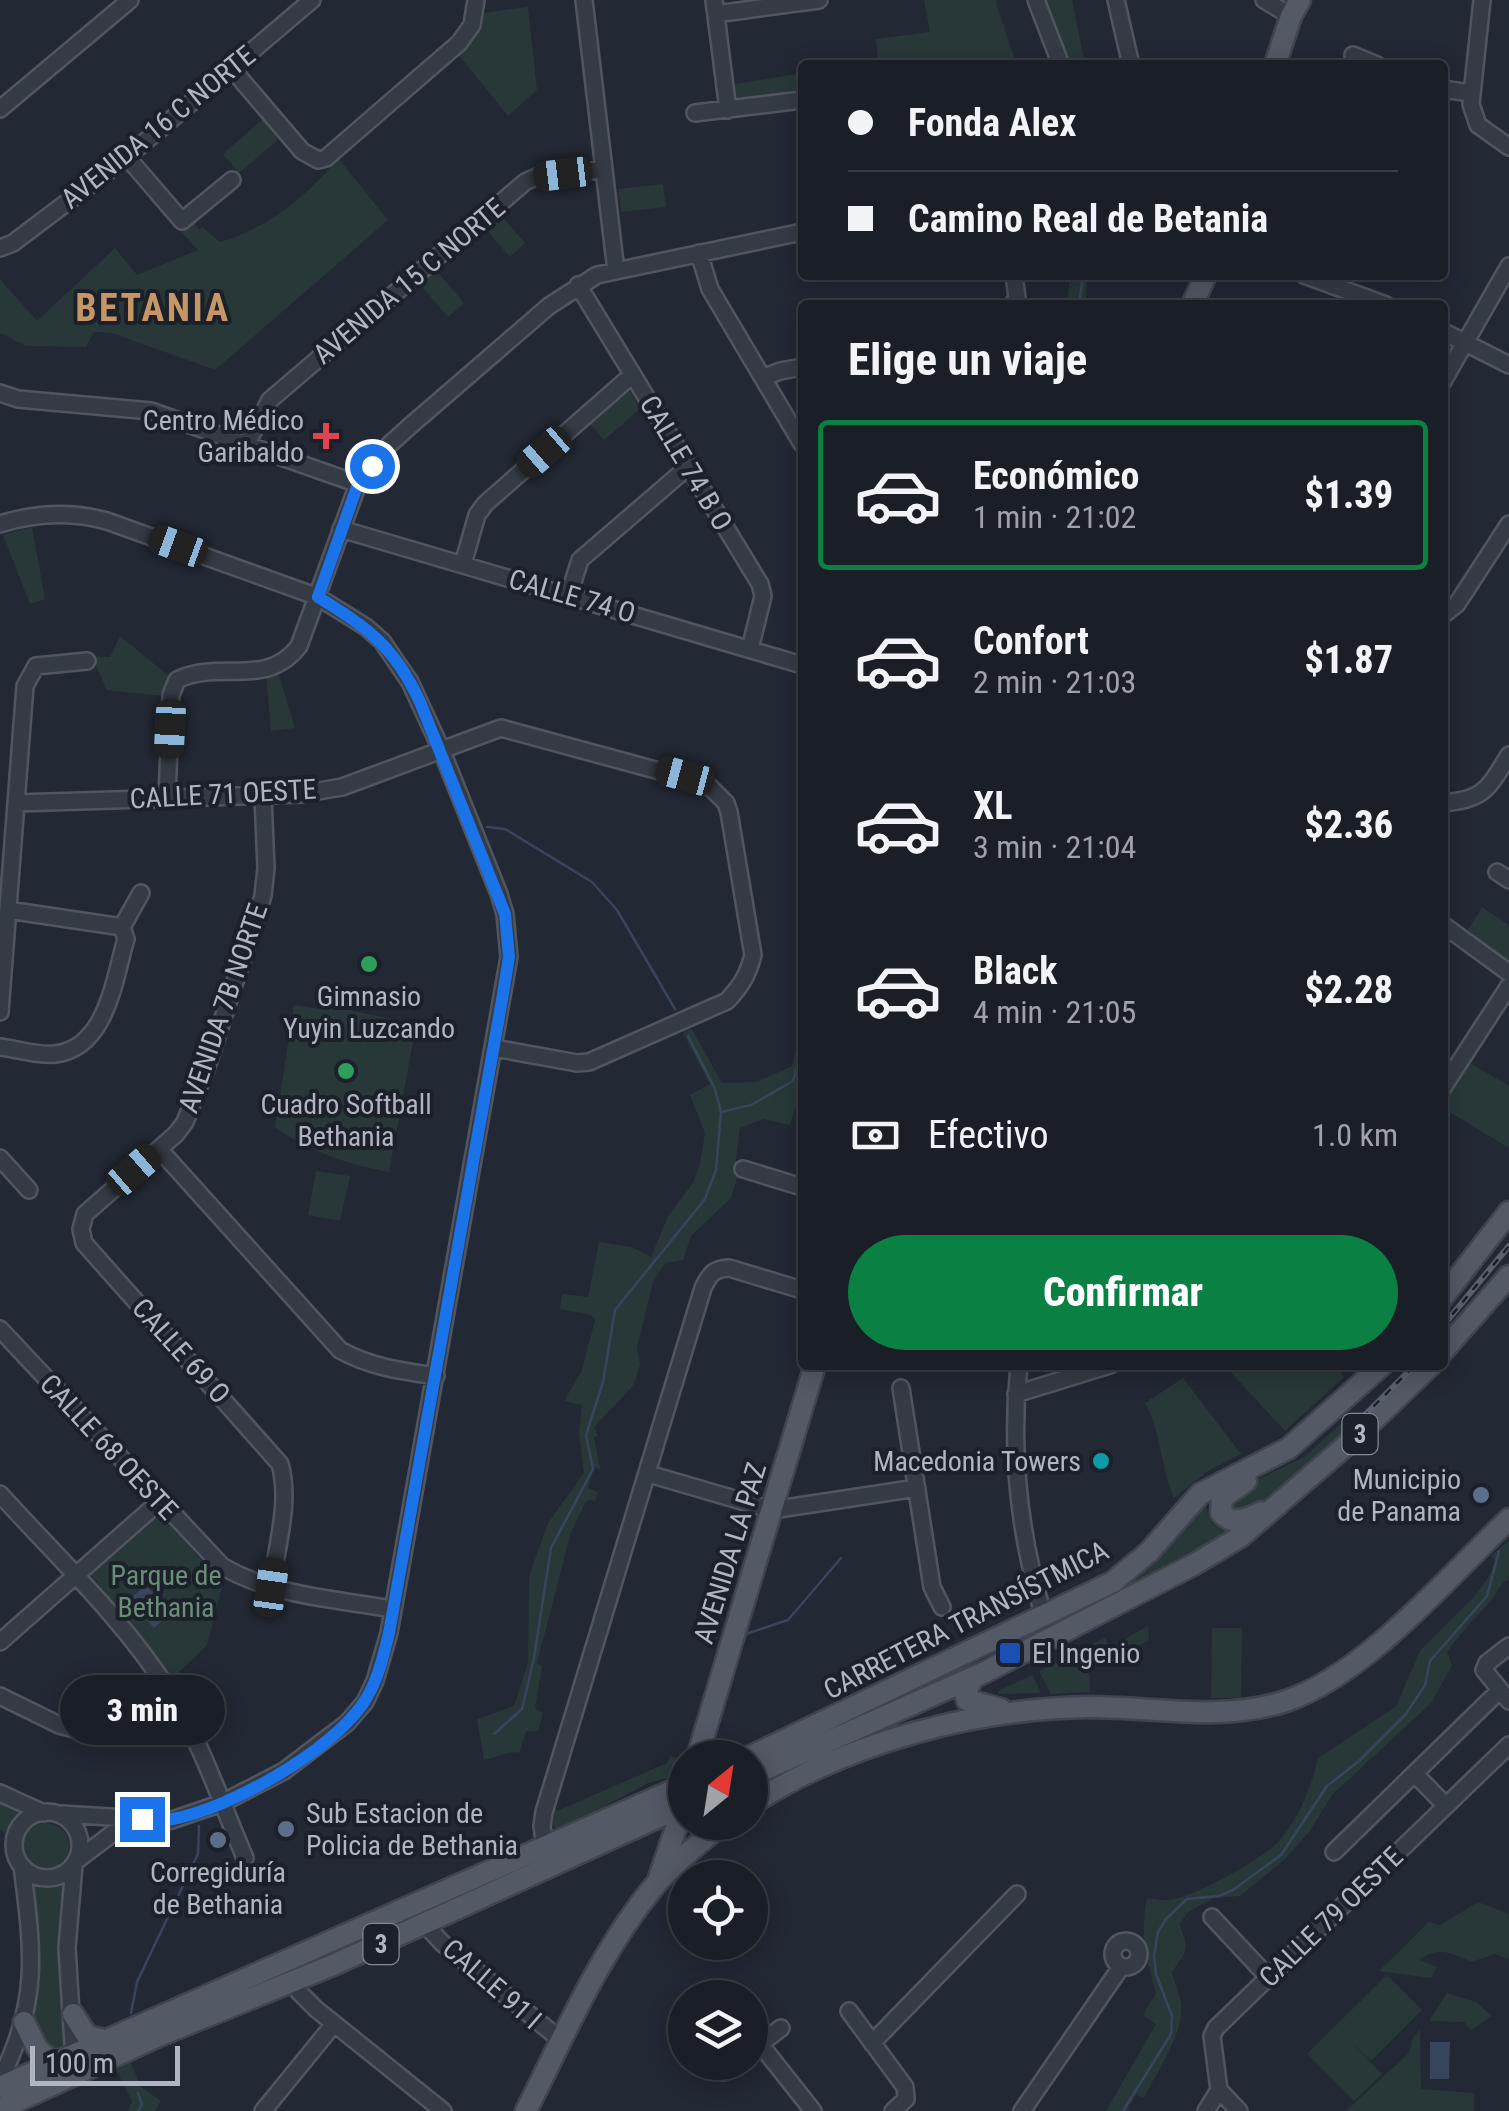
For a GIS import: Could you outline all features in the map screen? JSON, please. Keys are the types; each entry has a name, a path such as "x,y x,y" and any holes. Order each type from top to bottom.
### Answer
{"main road":[{"path":"1278,60 1295,8"},
{"path":"1448,1290 1509,1212"},
{"path":"1448,1345 1509,1276"},
{"name":"AVENIDA LA PAZ","path":"702,1740 814,1370"},
{"name":"CARRETERA TRANSÍSTMICA","path":"768,1748 1114,1582 1149,1552 1200,1494 1289,1448 1377,1370"},
{"name":"CARRETERA TRANSÍSTMICA","path":"768,1768 973,1678 1240,1537 1286,1500 1426,1370"},
{"path":"1286,1500 1241,1520 1227,1519 1220,1510 1220,1500 1227,1491 1292,1456 1329,1414"},
{"path":"768,1794 813,1768 869,1746 991,1716 1091,1707 1222,1712 1258,1709 1290,1700 1328,1682 1362,1659 1509,1519"},
{"path":"973,1678 966,1689 967,1700 1018,1712"},
{"name":"3","path":"0,2110 31,2104 108,2041 545,1848 668,1804"},
{"name":"3","path":"0,2083 52,2064 75,2065 294,1982 668,1807"},
{"path":"631,1828 647,1827 658,1832 665,1841 667,1856"},
{"path":"526,2111 599,1969 657,1882 672,1840"},
{"path":"657,1882 705,1840"},
{"path":"73,2014 87,2036 108,2041"},
{"path":"24,2022 33,2042 52,2064"}],"street":[{"path":"0,109 130,0"},
{"name":"AVENIDA 16 C NORTE","path":"0,248 13,243 128,157 312,0"},
{"path":"232,69 302,150 318,160 326,158 459,43 472,25 476,0"},
{"path":"584,0 616,271"},
{"path":"728,110 715,7 819,0"},
{"path":"1036,0 1059,60"},
{"path":"1116,0 1130,60"},
{"path":"1264,0 1295,8"},
{"path":"1482,0 1471,93 1478,125 1509,147"},
{"path":"1353,55 1365,60"},
{"path":"1448,90 1471,93"},
{"path":"695,114 798,101"},
{"path":"128,157 182,221 232,180"},
{"name":"AVENIDA 15 C NORTE","path":"247,443 270,400 525,182 603,168"},
{"path":"167,797 171,695 178,680 191,674 247,672 286,662 299,646 358,484 410,426 549,306 597,275 798,233"},
{"path":"699,253 710,290 798,437"},
{"path":"1448,372 1509,266"},
{"path":"1319,280 1350,299"},
{"name":"CALLE 74 B O","path":"578,286 760,584 762,596 750,649"},
{"path":"1448,334 1509,364"},
{"path":"763,378 798,368"},
{"path":"463,564 477,514 485,504 632,375"},
{"path":"0,393 18,399 151,411 358,484"},
{"path":"569,595 580,560 688,468"},
{"path":"0,524 24,516 84,515 318,597 366,627 382,641 410,682 441,749 505,914 509,957 389,1633 365,1702 347,1723 284,1770 222,1803 172,1820 113,1833 66,1872 38,1877 19,1862 0,1836"},
{"path":"1448,612 1458,604 1509,524"},
{"name":"CALLE 74 O","path":"341,530 798,664"},
{"path":"0,1012 27,679 36,666 44,663 87,661"},
{"name":"CALLE 71 OESTE","path":"16,803 263,797 342,787 501,728 700,780 726,803 729,812 753,955 748,976 727,1001 589,1062 494,1048"},
{"path":"1448,802 1474,799 1489,788 1509,756"},
{"name":"AVENIDA 7B NORTE","path":"159,1149 185,1122 196,1096 263,896 263,797"},
{"path":"0,1046 52,1054 83,1044 102,1019 126,939 122,927 141,892"},
{"path":"8,910 122,927"},
{"path":"1448,928 1509,972"},
{"path":"1448,1080 1509,986"},
{"path":"159,1149 340,1350 382,1367 436,1376"},
{"name":"CALLE 69 O","path":"159,1149 84,1214 81,1235 280,1464 283,1496 271,1587"},
{"path":"0,1158 28,1190"},
{"path":"744,1169 798,1186"},
{"path":"545,1848 544,1812 702,1288 718,1268 730,1268 798,1289"},
{"name":"CALLE 68 OESTE","path":"0,1329 222,1566 271,1587 392,1609"},
{"path":"1018,1370 1019,1505 1044,1617"},
{"path":"1016,1394 1094,1370"},
{"path":"901,1388 932,1587 942,1606"},
{"path":"649,1474 772,1510 916,1488"},
{"path":"0,1494 134,1642 170,1692 244,1858"},
{"path":"0,1642 159,1502"},
{"path":"1334,1852 1504,1696 1484,1670 1487,1662 1509,1646"},
{"path":"0,1696 59,1725 98,1735"},
{"name":"CALLE 79 OESTE","path":"1219,2090 1212,2036 1216,2028 1509,1745"},
{"path":"1415,1774 1446,1806"},
{"path":"0,1794 65,1818 78,1833 67,1934 75,2065"},
{"path":"0,2083 24,2022 32,1976 30,1921 15,1837 19,1828 34,1814 50,1813 172,1820"},
{"path":"872,2042 1017,1894"},
{"path":"1212,1917 1268,1977"},
{"name":"CALLE 91 I","path":"425,1924 442,1943 562,2041"},
{"path":"1022,2111 1121,1966"},
{"path":"294,1982 299,1992 334,2024 444,2111"},
{"path":"848,2011 908,2094 894,2111"},
{"path":"263,2111 334,2024"},
{"path":"768,2038 781,2028"},
{"path":"768,2062 813,2111"},
{"path":"1206,2111 1219,2090 1240,2111"}],"green space":[{"path":"924,0 995,0 1015,60 878,60 876,39 930,32"},
{"path":"1044,0 1072,0 1084,60 1065,60"},
{"path":"528,7 537,90 508,116 458,54 479,28 482,13"},
{"path":"798,74 798,93 737,101 730,85"},
{"path":"264,118 281,137 239,173 223,154"},
{"path":"338,158 388,220 215,370 112,333 94,332 86,347 26,346 0,333 0,279 37,321 115,248 137,275 198,250 181,232 193,222 220,242 237,236 286,209"},
{"path":"663,184 666,207 621,212 618,189"},
{"path":"499,213 525,243 510,257 484,227"},
{"path":"434,268 464,303 448,317 418,282"},
{"path":"1070,280 1087,280 1086,300 1068,300"},
{"path":"629,390 640,409 604,440 590,424"},
{"path":"32,527 45,599 30,604 3,535"},
{"path":"120,636 170,677 162,696 107,690 91,656 110,657"},
{"path":"279,675 295,728 271,731 266,677"},
{"path":"1482,907 1509,925 1509,963 1467,932"},
{"name":"Cuadro Softball Bethania","path":"322,1004 401,1021 414,1036 389,1172 330,1156 275,1128 294,1005 321,1009"},
{"path":"692,1029 722,1083 757,1082 792,1066 798,1044 798,1100 790,1125 763,1119 740,1128 738,1175 731,1198 691,1236 683,1260 665,1263 653,1282 637,1347 640,1365 633,1386 594,1427 600,1469 594,1467 588,1488 598,1492 595,1501 585,1503 571,1532 537,1663 542,1666 535,1708 543,1713 538,1731 526,1731 519,1753 484,1760 477,1719 514,1706 528,1662 529,1576 548,1523 584,1473 579,1432 582,1405 564,1401 582,1370 595,1320 591,1315 560,1309 562,1294 588,1297 599,1242 632,1247 651,1257 668,1216 693,1183 700,1164 705,1133 690,1095 710,1084 683,1033"},
{"path":"1467,1061 1509,1086 1509,1148 1448,1111 1448,1090"},
{"path":"316,1171 350,1176 340,1221 308,1215"},
{"path":"1229,1370 1339,1370 1344,1377 1285,1431"},
{"path":"1183,1378 1241,1454 1209,1470 1174,1498 1145,1403"},
{"path":"1344,1421 1354,1431 1254,1507 1231,1511 1226,1499 1238,1489 1304,1457"},
{"path":"1206,1502 1213,1524 1233,1534 1070,1619 1143,1571"},
{"name":"Parque de Bethania","path":"154,1506 223,1584 207,1645 173,1678 85,1567"},
{"path":"1509,1540 1509,1579 1447,1652 1452,1665 1432,1702 1332,1795 1310,1831 1285,1859 1240,1896 1214,1898 1188,1912 1179,1925 1185,1950 1172,1972 1181,2003 1179,2027 1143,2098 1136,2095 1130,2111 1106,2111 1156,2024 1143,2015 1156,1993 1145,1946 1147,1898 1170,1900 1196,1892 1271,1849 1303,1802 1318,1758 1396,1706 1420,1651 1475,1596 1491,1573 1495,1561 1491,1556"},
{"path":"1148,1626 1149,1640 1120,1656 1124,1664 1089,1656 1090,1692 1051,1694 1039,1671 1105,1638 1111,1647"},
{"path":"1212,1628 1242,1628 1241,1698 1211,1698"},
{"path":"1032,1675 1041,1693 999,1694 998,1691"},
{"path":"667,1763 668,1778 648,1783 558,1831 553,1825 554,1803 557,1811"},
{"path":"0,1800 24,1811 15,1818 7,1834 0,1830"},
{"path":"46,1823 62,1830 69,1846 62,1862 46,1869 30,1862 23,1846 30,1830"},
{"path":"65,1883 61,1956 69,2045 52,2059 29,2019 31,1884 52,1887"},
{"path":"1478,1902 1509,1914 1509,1959 1495,1954 1471,1962 1439,1952 1419,1960 1437,1967 1431,1978 1379,1971 1429,1922 1440,1925"},
{"path":"1387,1975 1422,2010 1371,2061 1347,2038 1382,2074 1354,2101 1307,2054"},
{"path":"1447,1993 1476,2002 1492,2016 1471,2030 1464,2022 1429,2021"},
{"path":"1420,2029 1421,2089 1474,2093 1474,2111 1346,2111 1409,2053"},
{"path":"131,2062 140,2086 161,2101 155,2111 128,2111 132,2101 116,2070"}],"water":[{"path":"146,1585 171,1613 154,1628 129,1600"},
{"path":"1430,2042 1450,2042 1449,2079 1430,2079"}],"waterway":[{"path":"1080,300 1082,280"},
{"path":"487,827 505,829 592,882 617,910 675,1009"},
{"path":"798,937 798,942"},
{"path":"688,1036 715,1089 721,1112"},
{"path":"494,1734 522,1709 551,1548 593,1469 586,1435 603,1382 615,1310 705,1199 716,1170 721,1112 751,1105 793,1081 798,1064"},
{"path":"1123,2111 1171,2034 1172,2016 1156,1974 1154,1956 1158,1932 1166,1919 1187,1899 1219,1896 1233,1890 1281,1855 1327,1786 1359,1761 1406,1714 1425,1685 1430,1661 1487,1596 1499,1551"},
{"path":"746,1634 788,1620 841,1558"},
{"path":"131,2013 137,1982 198,1854 199,1826"},
{"path":"138,2093 142,2105 138,2111"}],"railway":[{"path":"1448,1320 1509,1246"},
{"path":"1351,1429 1410,1370"}],"place":[{"name":"Centro Médico Garibaldo","path":"326,436"},
{"name":"Gimnasio Yuyin Luzcando","path":"369,964"},
{"name":"Cuadro Softball Bethania","path":"346,1071"},
{"name":"Macedonia Towers","path":"1101,1461"},
{"name":"Municipio de Panama","path":"1481,1495"},
{"name":"El Ingenio","path":"1010,1653"},
{"name":"Sub Estacion de Policia de Bethania","path":"286,1829"},
{"name":"Corregiduría de Bethania","path":"218,1840"}],"district":[{"name":"BETANIA","path":"153,308"}],"route":[{"path":"142,1819 172,1820 222,1803 284,1770 347,1723 365,1702 375,1681 389,1633 502,1000 509,957 505,914 420,702 382,641 318,597 358,484 372,466"}]}
